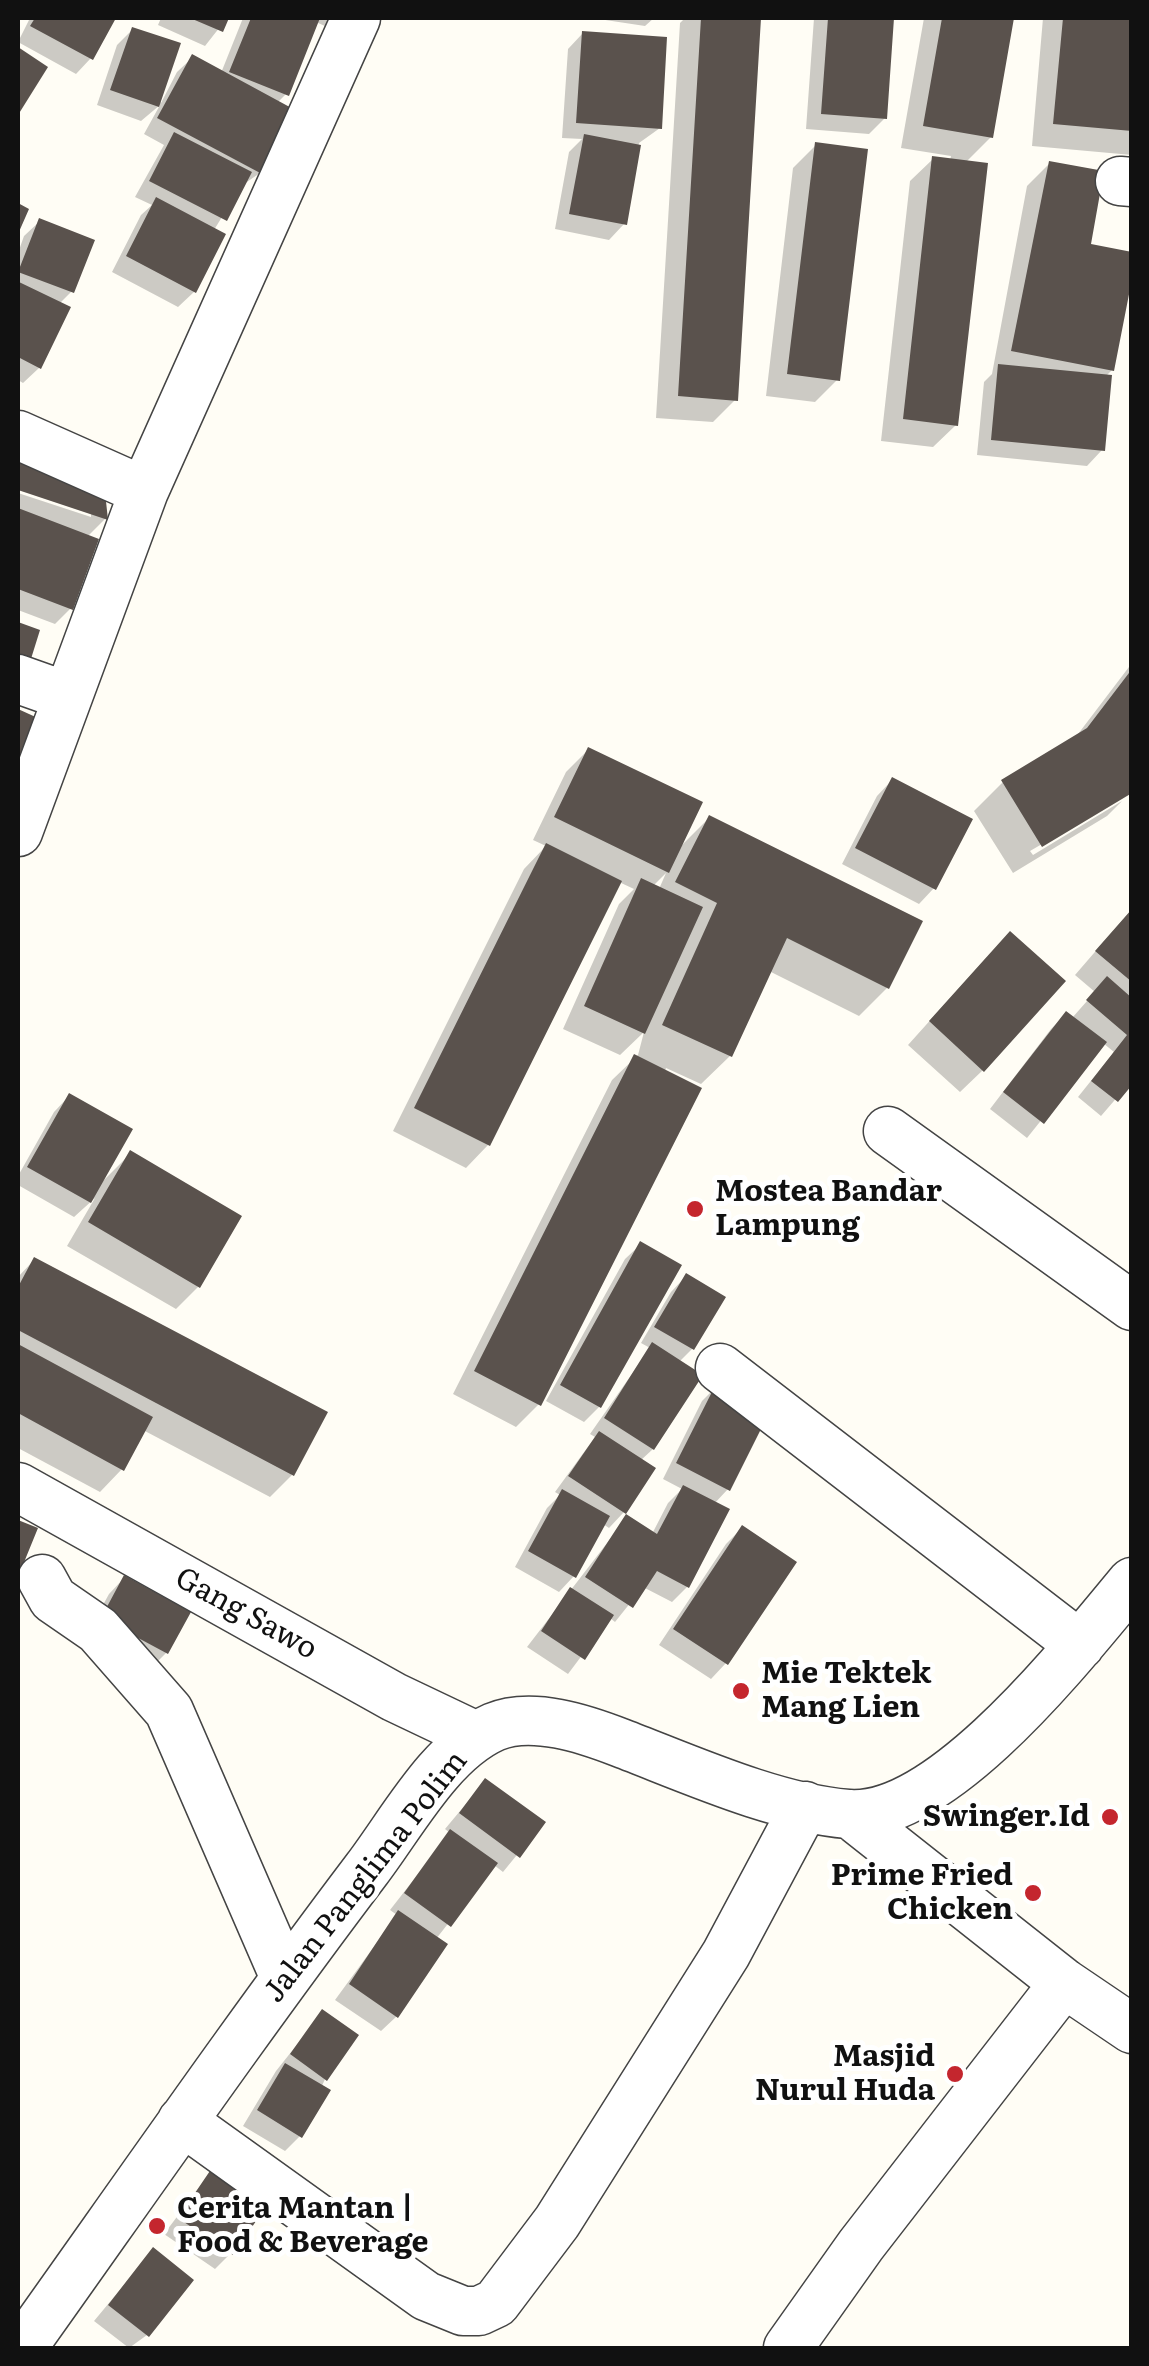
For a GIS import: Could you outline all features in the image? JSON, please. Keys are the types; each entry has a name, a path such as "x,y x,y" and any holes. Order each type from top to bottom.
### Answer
{"street":[{"path":"18,832 144,492 356,18"},
{"path":"18,435 144,492"},
{"path":"18,680 66,696"},
{"path":"888,1131 1132,1306"},
{"path":"720,1368 1080,1644"},
{"name":"Gang Sawo","path":"18,1487 394,1697 476,1736"},
{"path":"42,1579 53,1600 98,1630 169,1711 285,1978"},
{"path":"182,2122 426,2296 463,2311 479,2311 496,2303 558,2222 726,1954 827,1810 908,1799 946,1776 985,1745 1132,1582"},
{"name":"Jalan Panglima Polim","path":"22,2348 285,1978 435,1780 476,1736 499,1725 548,1722 606,1737 827,1810"},
{"path":"827,1810 1131,2029"},
{"path":"788,2348 861,2245 1064,1983"}],"building":[{"path":"35,18 116,18 93,60 30,26"},
{"path":"190,18 229,18 223,32"},
{"path":"251,18 320,18 289,96 229,72"},
{"path":"701,18 761,18 738,401 678,396"},
{"path":"828,18 894,18 887,119 821,114"},
{"path":"942,18 1014,18 993,138 923,126"},
{"path":"1063,18 1132,18 1132,131 1053,124"},
{"path":"132,27 181,43 159,107 110,90"},
{"path":"582,31 667,37 662,129 576,123"},
{"path":"18,47 48,67 18,115"},
{"path":"192,54 297,111 262,174 157,118"},
{"path":"174,132 252,172 227,221 149,181"},
{"path":"584,134 641,145 627,225 569,214"},
{"path":"815,142 868,149 840,381 787,374"},
{"path":"932,156 988,163 958,426 903,419"},
{"path":"1049,161 1104,171 1091,244 1132,252 1132,279 1114,371 1011,351"},
{"path":"156,197 226,234 196,293 126,256"},
{"path":"18,203 29,209 18,234"},
{"path":"39,218 95,240 74,293 18,272"},
{"path":"19,282 71,307 41,369 18,357"},
{"path":"998,364 1112,375 1105,451 991,440"},
{"path":"18,462 105,492 108,520 18,490"},
{"path":"18,508 99,539 73,610 18,589"},
{"path":"18,622 40,630 25,678 18,676"},
{"path":"1132,669 1132,793 1042,847 1001,780 1087,728"},
{"path":"18,709 40,719 20,762 18,760"},
{"path":"588,747 703,802 669,873 554,817"},
{"path":"892,777 973,819 936,890 855,848"},
{"path":"709,815 923,921 889,989 787,938 732,1057 662,1025 717,903 675,882"},
{"path":"546,843 622,881 490,1146 414,1108"},
{"path":"641,878 703,907 645,1034 584,1006"},
{"path":"1132,909 1132,982 1095,951"},
{"path":"1010,931 1066,981 984,1072 929,1021"},
{"path":"1107,976 1132,998 1132,1085 1118,1102 1091,1081 1127,1035 1086,1000"},
{"path":"1066,1011 1107,1042 1044,1124 1003,1092"},
{"path":"634,1054 702,1088 541,1406 474,1371"},
{"path":"69,1093 133,1129 91,1203 27,1167"},
{"path":"130,1150 242,1216 200,1288 88,1222"},
{"path":"640,1241 682,1265 601,1408 560,1385"},
{"path":"34,1257 328,1412 294,1476 18,1330 18,1287"},
{"path":"686,1273 726,1297 694,1350 654,1327"},
{"path":"652,1342 703,1375 654,1450 604,1418"},
{"path":"18,1344 153,1417 124,1471 18,1413"},
{"path":"717,1382 771,1409 730,1491 676,1463"},
{"path":"599,1431 656,1468 626,1514 568,1476"},
{"path":"683,1485 730,1509 689,1588 657,1571 633,1608 585,1577 626,1514 657,1534"},
{"path":"562,1489 610,1516 576,1578 528,1551"},
{"path":"18,1520 38,1528 18,1577"},
{"path":"742,1525 797,1562 728,1665 673,1629"},
{"path":"124,1575 191,1612 168,1654 101,1618"},
{"path":"570,1587 614,1615 585,1660 541,1631"},
{"path":"485,1778 546,1822 520,1858 459,1813"},
{"path":"450,1829 498,1863 451,1927 404,1893"},
{"path":"398,1910 448,1944 398,2018 349,1984"},
{"path":"322,2009 359,2035 327,2081 290,2054"},
{"path":"285,2063 331,2090 302,2138 257,2110"},
{"path":"216,2162 271,2199 233,2255 178,2218"},
{"path":"153,2247 194,2280 149,2337 108,2305"}],"place":[{"name":"Mostea Bandar Lampung","path":"695,1209"},
{"name":"Mie Tektek Mang Lien","path":"741,1691"},
{"name":"Swinger.Id","path":"1110,1817"},
{"name":"Prime Fried Chicken","path":"1033,1893"},
{"name":"Masjid Nurul Huda","path":"955,2074"},
{"name":"Cerita Mantan | Food & Beverage","path":"157,2226"}]}
